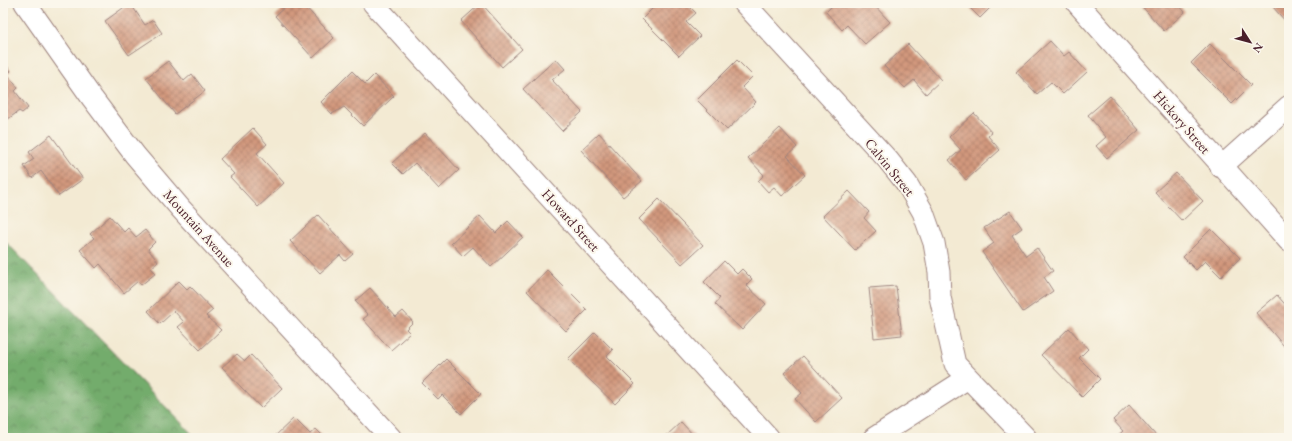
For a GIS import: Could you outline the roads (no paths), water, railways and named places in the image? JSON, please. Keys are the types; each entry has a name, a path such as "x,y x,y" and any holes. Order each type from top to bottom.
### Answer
{"street":[{"name":"Mountain Avenue","path":"25,3 135,155 181,210 391,438"},
{"name":"Howard Street","path":"373,3 769,438"},
{"name":"Calvin Street","path":"744,3 888,160 907,184 923,212 934,243 939,272 940,298 955,364 1026,438"},
{"name":"Hickory Street","path":"1077,3 1289,241"},
{"path":"1222,166 1289,106"},
{"path":"874,438 968,378"}]}
